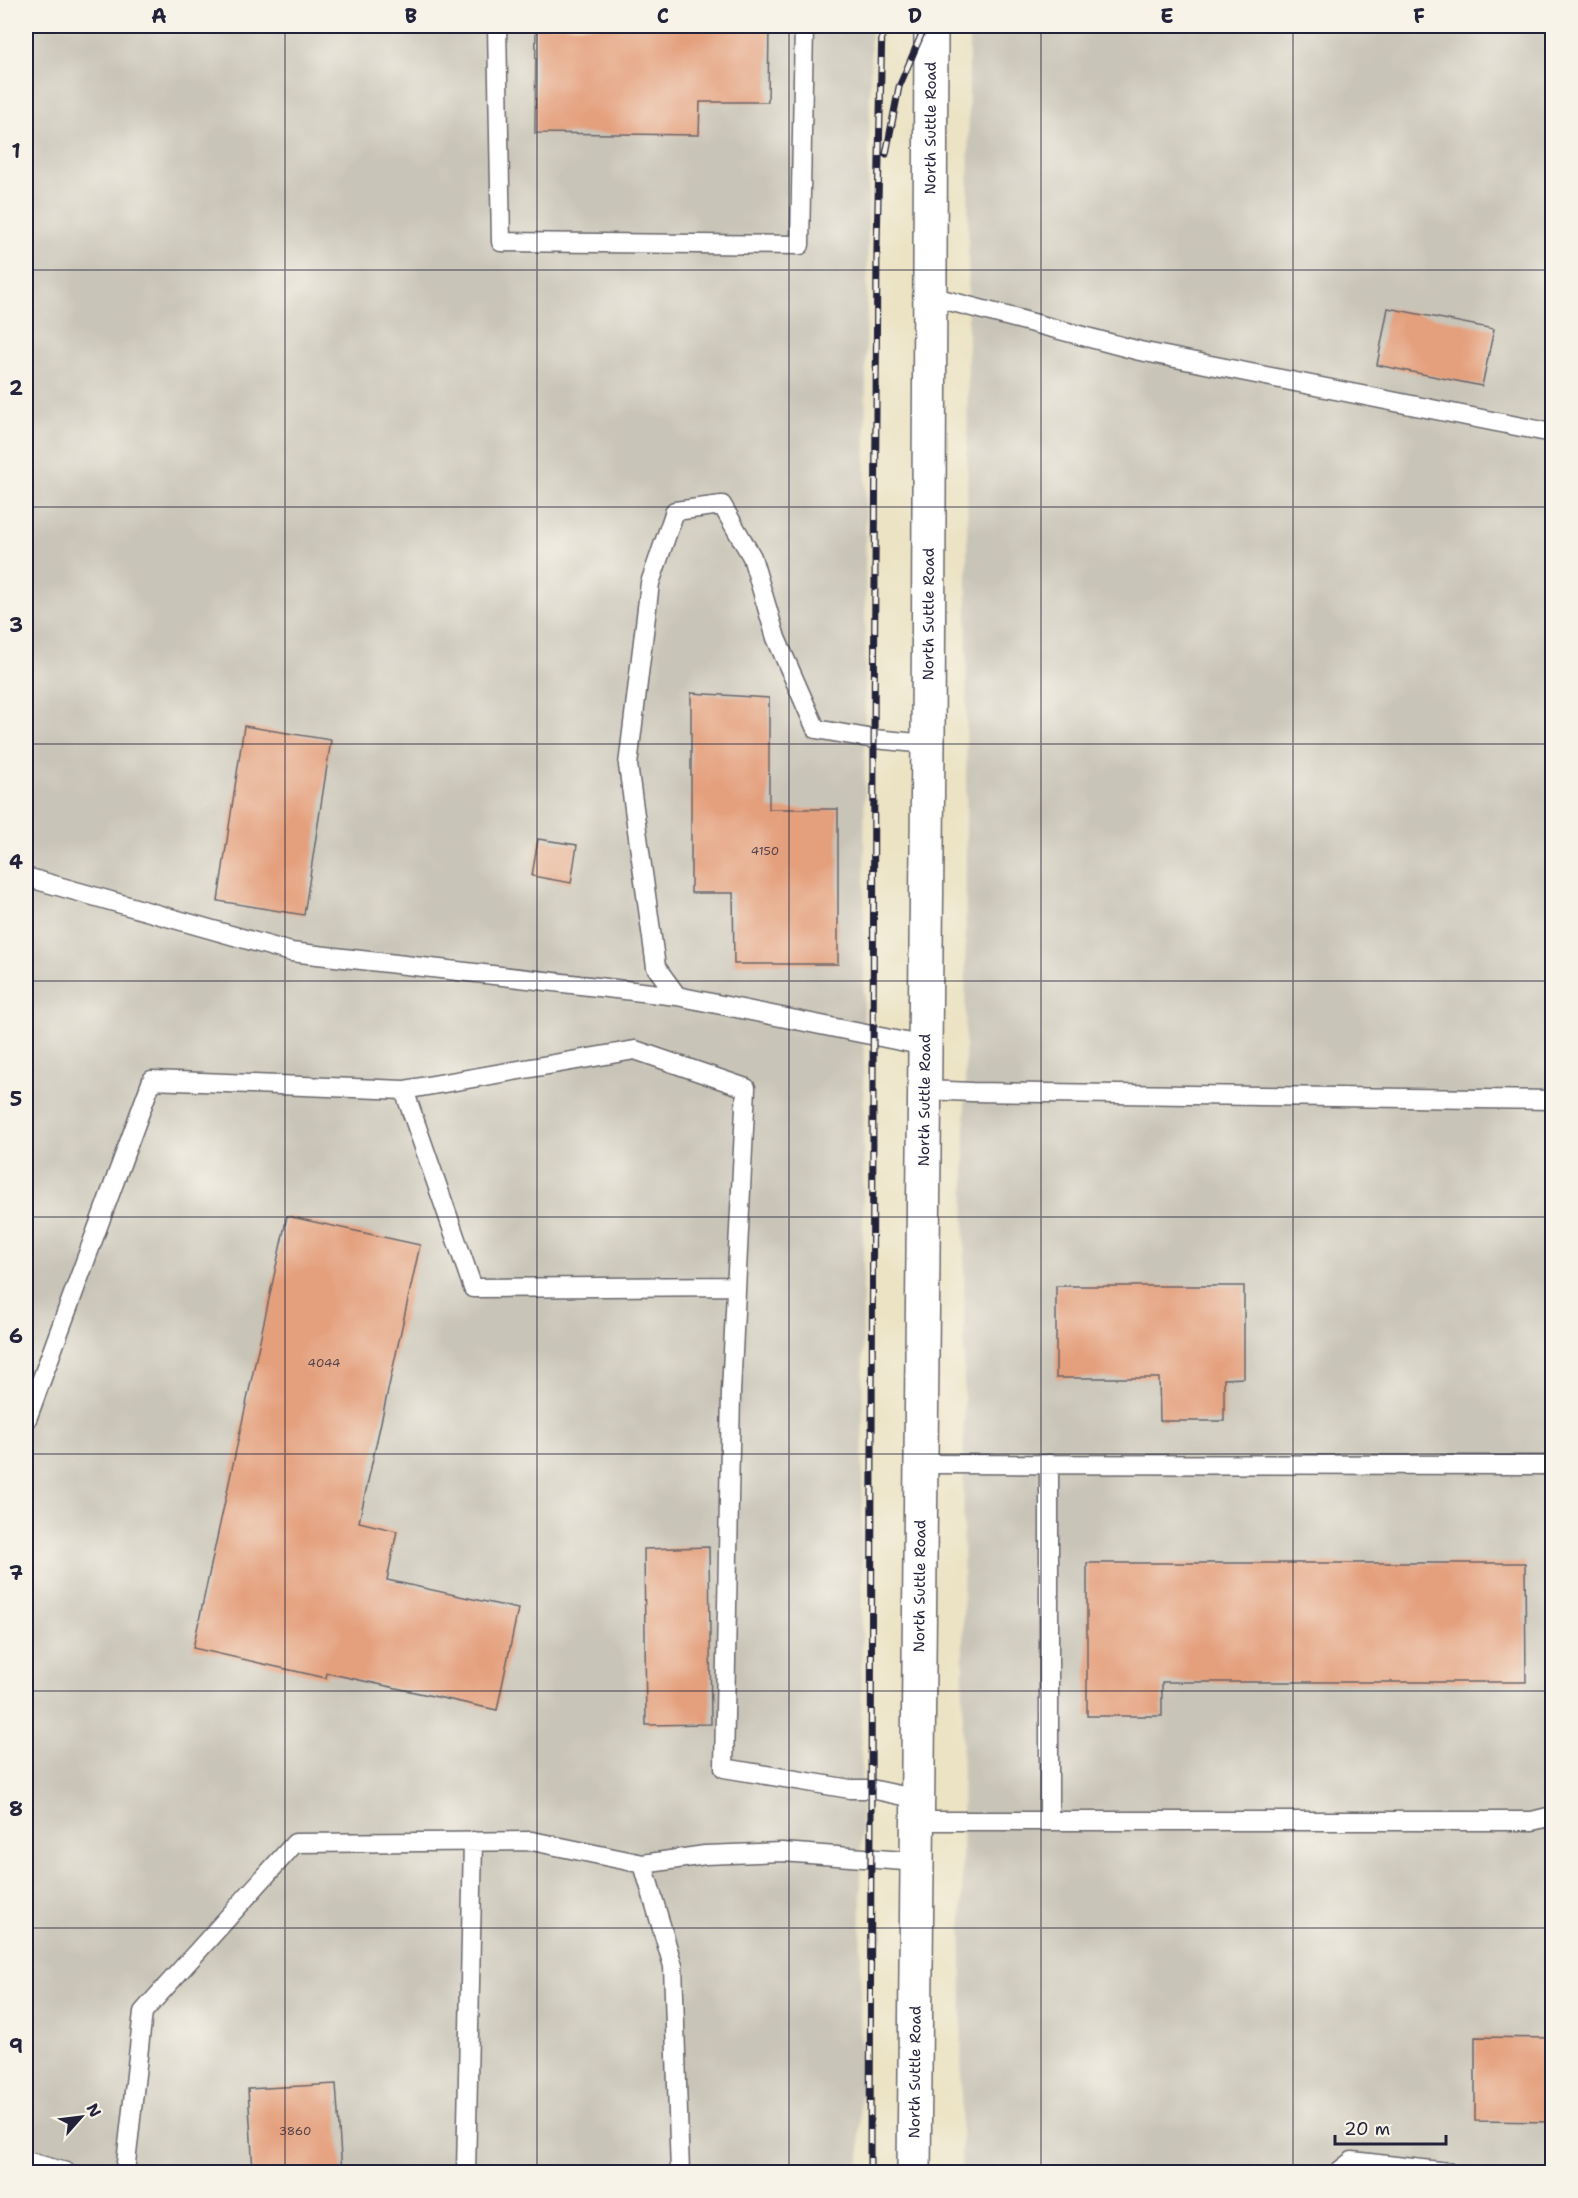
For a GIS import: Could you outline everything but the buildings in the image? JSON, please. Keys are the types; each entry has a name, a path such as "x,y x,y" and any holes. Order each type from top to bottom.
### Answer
{"street":[{"name":"North Suttle Road","path":"914,2172 934,28"}],"lane":[{"path":"497,26 501,242 800,244 804,26"},
{"path":"930,296 1140,351 1552,433"},
{"path":"677,996 656,967 628,765 650,583 675,511 722,505 752,557 776,638 816,729 874,739 928,744"},
{"path":"26,877 291,952 677,996 925,1046"},
{"path":"27,1419 152,1080 404,1090 635,1050 746,1088 731,1392 724,1768 850,1789 871,1790 918,1810 1050,1821 1532,1821 1552,1816"},
{"path":"404,1090 473,1288 736,1286"},
{"path":"925,1090 1552,1100"},
{"path":"921,1464 1552,1465"},
{"path":"1049,1464 1050,1821"},
{"path":"466,2172 473,1841"},
{"path":"125,2172 143,2012 295,1843 532,1841 643,1864 705,1855 782,1852 918,1862"},
{"path":"643,1864 673,1966 680,2172"},
{"path":"26,2161 66,2172"},
{"path":"1338,2172 1352,2161 1448,2172"}],"shaded area":[{"path":"26,26 871,26 866,365 860,2172 26,2172"},
{"path":"969,26 1552,26 1552,2172 961,2172"}],"railway":[{"path":"870,2172 874,739 877,246 882,26"},
{"path":"886,154 899,87 925,26"}]}
